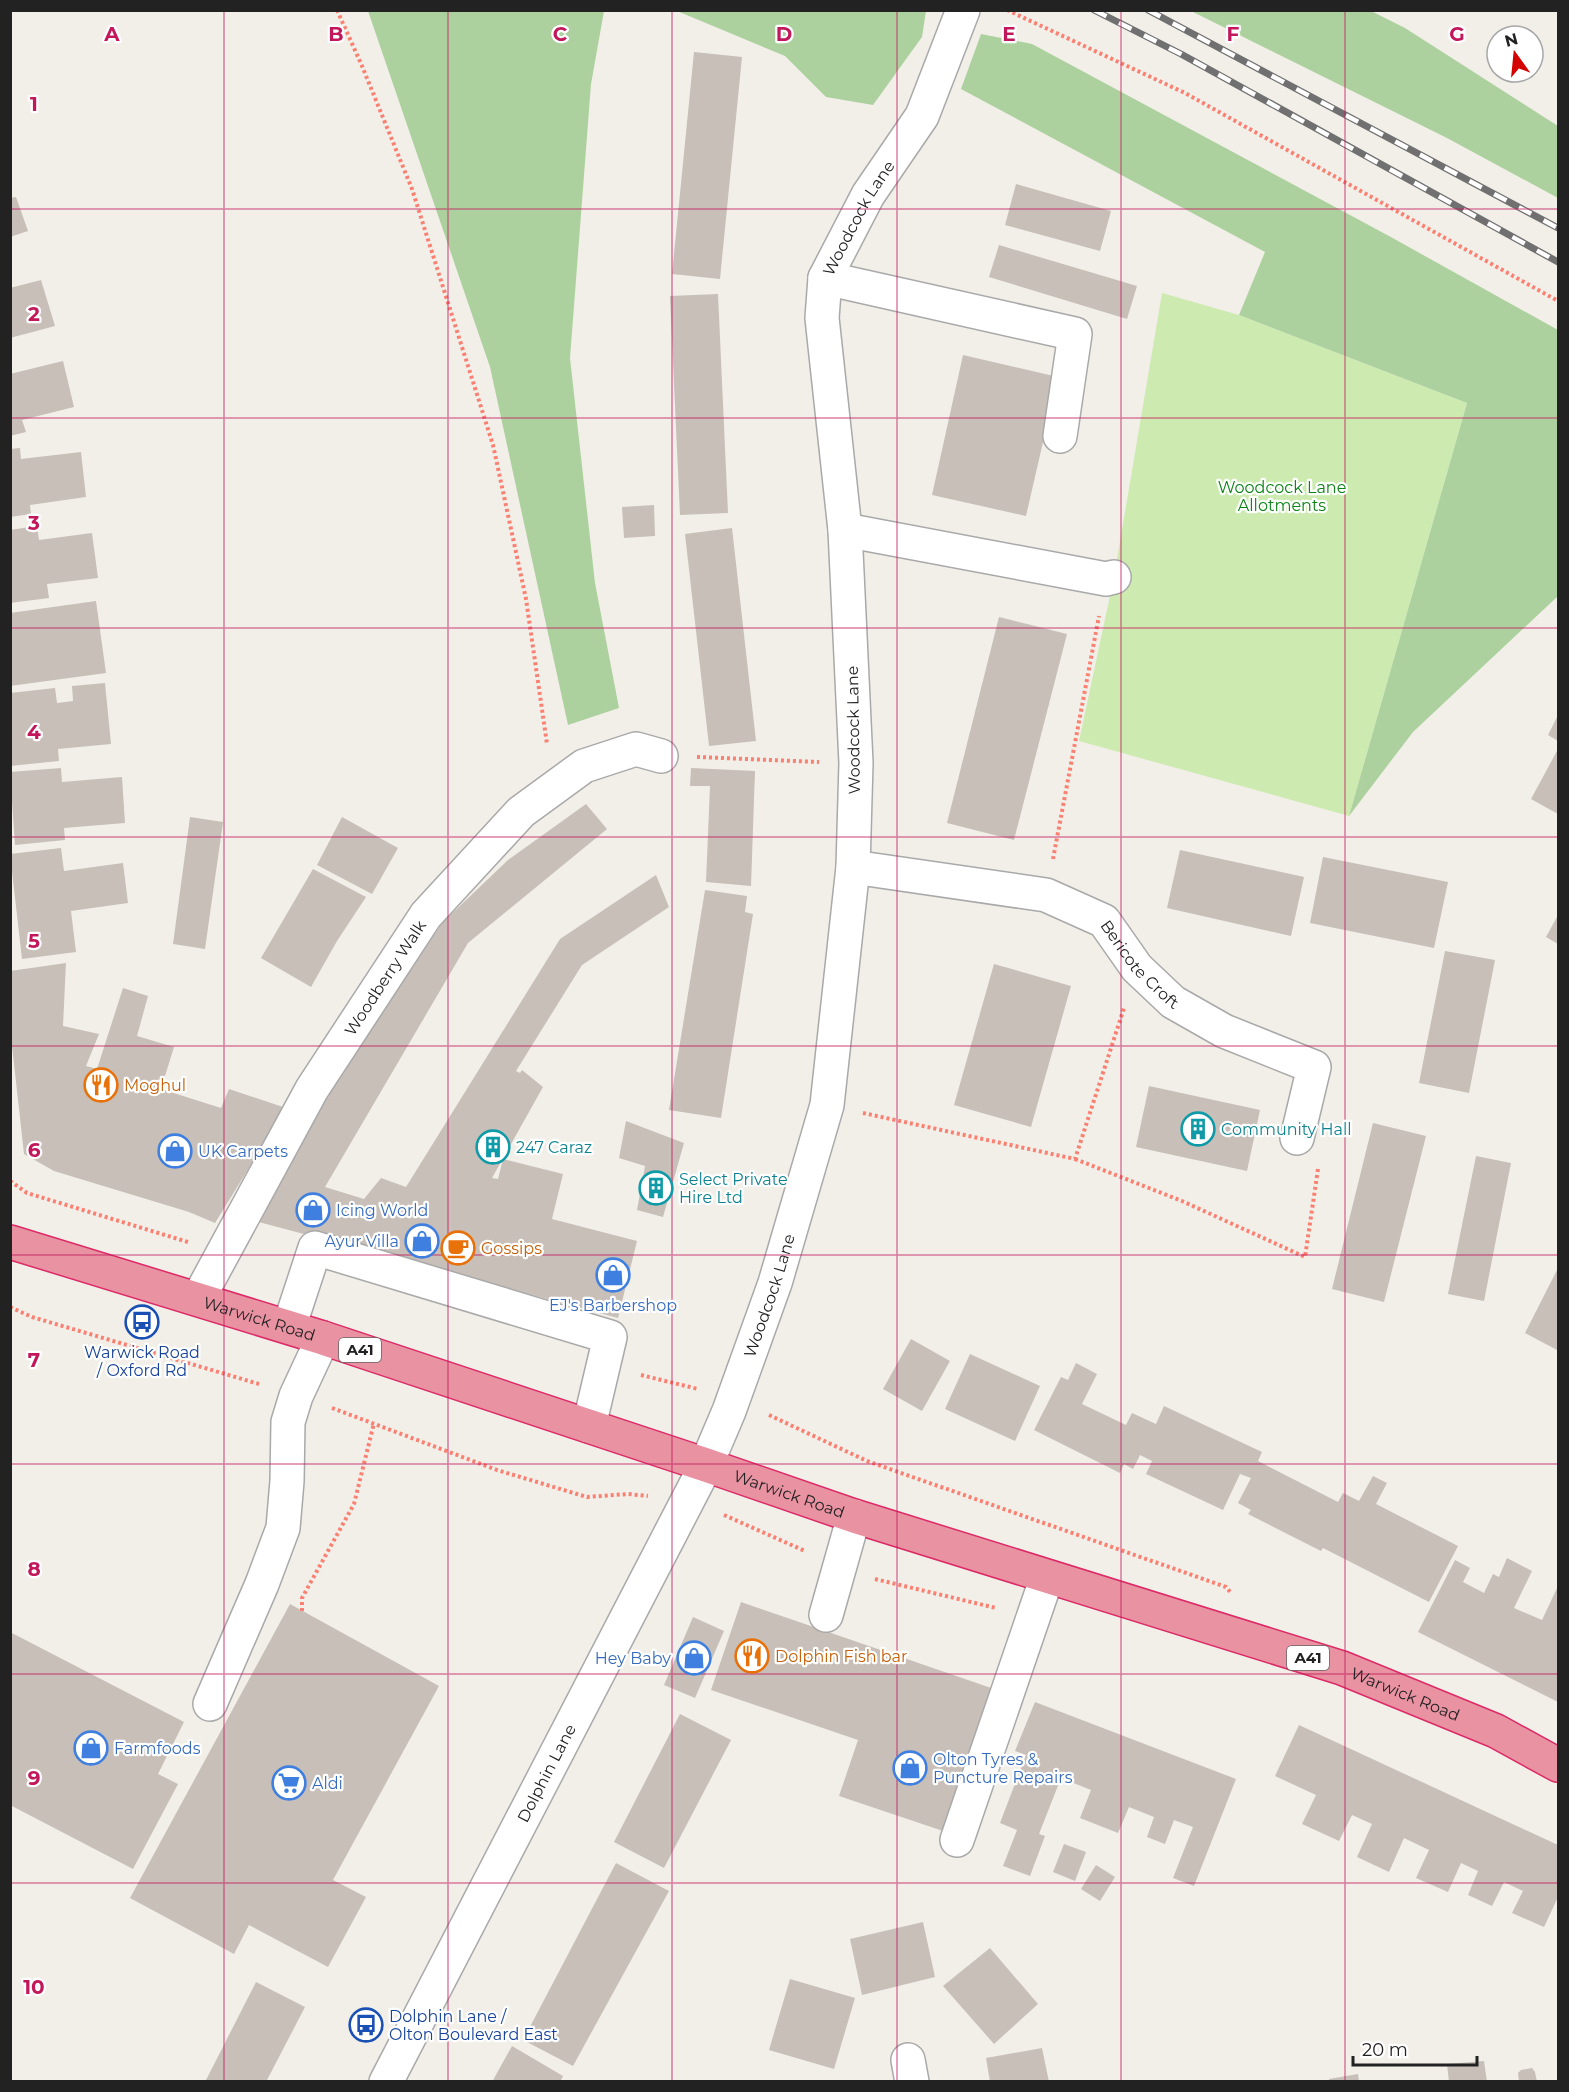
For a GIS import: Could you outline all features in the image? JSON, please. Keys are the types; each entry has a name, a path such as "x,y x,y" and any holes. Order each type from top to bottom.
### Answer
{"highway":[{"name":"Warwick Road","path":"10,1242 323,1338 854,1516 1341,1668 1496,1731 1558,1765"}],"street":[{"name":"Woodcock Lane","path":"706,1465 733,1399 775,1283 827,1105 853,867 856,763 845,530 822,318 825,278 868,195 922,116 963,10"},
{"path":"825,278 1076,334 1060,436"},
{"path":"845,530 1110,578"},
{"name":"Woodberry Walk","path":"198,1299 312,1089 426,915 521,812 584,766 636,749 661,756"},
{"name":"Bericote Croft","path":"853,867 1046,896 1104,921 1137,968 1173,1002 1224,1031 1314,1067 1297,1138"},
{"path":"288,1327 315,1248 610,1337 589,1426"},
{"path":"210,1704 262,1584 283,1528 288,1422 323,1338"},
{"name":"Dolphin Lane","path":"386,2082 706,1465"},
{"path":"826,1615 854,1516"},
{"path":"957,1840 1047,1577"}],"path":[{"path":"337,10 412,189 493,445 526,598 547,744"},
{"path":"1007,10 1185,93 1558,302"},
{"path":"1046,896 1110,578"},
{"path":"661,756 856,763"},
{"path":"1075,1159 1137,968"},
{"path":"827,1105 1075,1159 1182,1201 1305,1257 1321,1148 1297,1138"},
{"path":"10,1307 32,1317 297,1396 497,1470 587,1497 628,1494 688,1499"},
{"path":"733,1399 867,1461 1226,1587 1233,1595"},
{"path":"302,1611 302,1598 354,1504 374,1424"}],"green space":[{"path":"368,11 604,11 591,84 570,358 595,583 619,708 568,725 490,367"},
{"path":"677,11 926,11 922,37 873,105 826,97 785,56"},
{"path":"1191,11 1371,11 1405,28 1485,79 1485,84 1492,84 1558,126 1558,198 1447,138"},
{"path":"981,34 1032,44 1389,236 1558,330 1558,596 1413,732 1349,816 1467,403 1239,315 1265,252 961,89"},
{"name":"Woodcock Lane Allotments","path":"1162,293 1239,315 1467,403 1349,816 1079,741 1114,577"}],"building":[{"path":"694,52 742,57 720,279 672,274"},
{"path":"1016,184 1111,211 1100,251 1005,225"},
{"path":"16,197 28,231 10,237 10,198"},
{"path":"999,245 1137,286 1127,319 989,277"},
{"path":"41,280 55,326 10,338 10,288"},
{"path":"718,294 728,513 680,515 670,296"},
{"path":"963,355 1058,377 1026,516 932,495"},
{"path":"63,361 74,407 22,420 26,432 10,436 10,374"},
{"path":"20,448 21,459 81,452 86,497 30,505 31,514 10,517 10,449"},
{"path":"654,505 655,536 624,538 622,507"},
{"path":"37,526 39,540 92,533 98,578 47,584 49,598 10,603 10,530"},
{"path":"732,528 756,741 709,746 685,534"},
{"path":"96,601 106,673 10,686 10,613"},
{"path":"999,617 1067,634 1014,840 947,823"},
{"path":"105,683 111,744 58,749 59,761 10,766 10,693 55,688 57,703 73,701 72,686"},
{"path":"1558,715 1558,741 1548,735"},
{"path":"1558,749 1558,814 1531,799"},
{"path":"61,768 62,782 122,777 125,823 64,828 65,840 15,845 10,772"},
{"path":"691,768 755,771 751,886 706,882 710,786 690,786"},
{"path":"586,804 607,829 468,943 325,1187 364,1199 381,1178 406,1187 560,939 656,875 669,907 582,965 516,1071 520,1073 522,1070 543,1087 492,1178 498,1179 503,1159 563,1174 552,1219 637,1241 618,1318 255,1221 354,1052 443,922 508,860"},
{"path":"190,817 223,822 205,949 173,944"},
{"path":"342,817 398,848 372,894 317,865"},
{"path":"61,848 64,871 123,863 128,903 71,911 76,952 22,959 10,854"},
{"path":"1180,850 1304,877 1291,936 1167,908"},
{"path":"1323,857 1448,882 1434,948 1310,923"},
{"path":"313,869 366,897 337,941 311,987 261,958"},
{"path":"705,890 747,896 745,912 753,914 721,1118 669,1110"},
{"path":"1558,915 1558,944 1546,937"},
{"path":"1445,951 1495,960 1469,1093 1419,1083"},
{"path":"66,963 63,1026 99,1034 86,1066 97,1069 123,988 148,996 137,1036 174,1047 161,1089 221,1108 229,1089 286,1108 215,1223 189,1212 54,1171 24,1154 10,1028 10,971"},
{"path":"994,964 1071,986 1031,1127 954,1105"},
{"name":"Community Hall","path":"1149,1086 1260,1110 1247,1171 1136,1147"},
{"name":"Select Private Hire Ltd","path":"626,1121 684,1143 663,1217 637,1210 645,1166 619,1158"},
{"path":"1373,1123 1426,1136 1384,1302 1332,1289"},
{"path":"1476,1156 1511,1163 1484,1301 1448,1294"},
{"path":"1558,1268 1558,1347 1557,1350 1525,1333"},
{"path":"911,1339 950,1361 922,1411 883,1389"},
{"path":"970,1354 1040,1386 1015,1441 945,1409"},
{"path":"1076,1363 1097,1374 1082,1404 1126,1425 1132,1413 1156,1424 1164,1406 1262,1452 1258,1461 1338,1502 1343,1493 1359,1501 1373,1476 1387,1483 1376,1504 1458,1546 1429,1602 1323,1548 1321,1551 1248,1514 1251,1510 1238,1503 1251,1478 1240,1474 1223,1510 1146,1474 1152,1461 1140,1455 1133,1469 1124,1464 1120,1473 1034,1430 1061,1377 1068,1380"},
{"path":"1507,1558 1532,1571 1514,1608 1542,1620 1558,1586 1558,1702 1418,1632 1455,1560 1470,1568 1463,1582 1484,1593 1493,1574 1499,1577"},
{"path":"741,1602 997,1690 949,1833 839,1796 858,1740 711,1690"},
{"name":"Aldi","path":"290,1604 439,1686 333,1880 366,1897 328,1967 249,1925 234,1954 130,1898"},
{"name":"Hey Baby","path":"693,1617 724,1631 695,1698 664,1685"},
{"name":"Farmfoods","path":"10,1632 184,1722 158,1774 178,1784 133,1869 10,1805"},
{"path":"1035,1702 1236,1779 1194,1886 1173,1878 1193,1827 1174,1820 1165,1844 1147,1837 1154,1817 1129,1807 1118,1833 1080,1818 1091,1790 1061,1778 1039,1834 1045,1836 1030,1876 1003,1866 1017,1830 1000,1823 1026,1755 1015,1751"},
{"path":"680,1714 731,1740 664,1868 614,1842"},
{"path":"1299,1725 1558,1845 1558,1897 1544,1927 1512,1913 1523,1891 1504,1882 1492,1906 1468,1895 1478,1871 1461,1863 1448,1892 1416,1878 1429,1850 1404,1838 1389,1872 1357,1857 1372,1824 1352,1815 1339,1841 1302,1824 1316,1795 1275,1776"},
{"path":"1064,1844 1086,1852 1075,1881 1053,1872"},
{"path":"616,1863 669,1891 573,2066 523,2040"},
{"path":"1096,1865 1115,1877 1100,1901 1081,1889"},
{"path":"923,1922 935,1977 862,1995 850,1939"},
{"path":"990,1948 1038,2004 994,2044 943,1986"},
{"path":"790,1979 855,1998 834,2069 769,2050"},
{"path":"256,1982 305,2007 266,2082 205,2082"},
{"path":"512,2046 563,2076 560,2082 492,2082"},
{"path":"1042,2048 1049,2082 990,2082 986,2058"},
{"path":"1484,2061 1487,2082 1449,2082 1447,2064"},
{"path":"1532,2068 1537,2082 1519,2082 1518,2073 1521,2070"},
{"path":"1358,2074 1359,2082 1330,2082 1329,2079"}],"railway":[{"path":"1094,10 1181,54 1558,262"},
{"path":"1148,10 1558,228"}],"place":[{"name":"Moghul","path":"101,1085"},
{"name":"Community Hall","path":"1198,1129"},
{"name":"247 Caraz","path":"493,1147"},
{"name":"UK Carpets","path":"175,1151"},
{"name":"Select Private Hire Ltd","path":"656,1188"},
{"name":"Icing World","path":"313,1210"},
{"name":"Ayur Villa","path":"422,1241"},
{"name":"Gossips","path":"458,1248"},
{"name":"EJ's Barbershop","path":"613,1275"},
{"name":"Warwick Road / Oxford Rd","path":"142,1322"},
{"name":"Dolphin Fish bar","path":"752,1656"},
{"name":"Hey Baby","path":"694,1658"},
{"name":"Farmfoods","path":"91,1748"},
{"name":"Olton Tyres & Puncture Repairs","path":"910,1768"},
{"name":"Aldi","path":"289,1783"},
{"name":"Dolphin Lane / Olton Boulevard East","path":"366,2025"}]}
